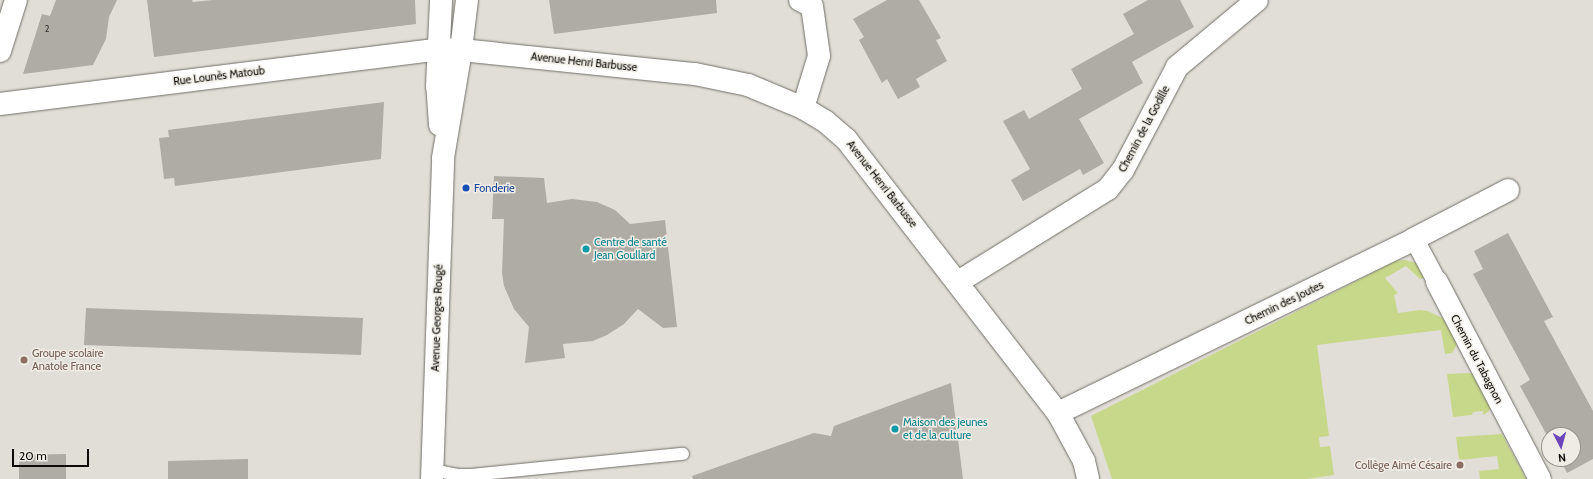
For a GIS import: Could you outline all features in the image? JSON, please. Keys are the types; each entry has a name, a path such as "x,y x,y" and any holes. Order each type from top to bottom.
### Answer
{"street":[{"path":"0,51 16,0"},
{"name":"Avenue Georges Rougé","path":"432,475 443,158 437,86 442,0"},
{"name":"Avenue Georges Rougé","path":"443,158 461,50 467,0"},
{"path":"800,0 812,6 819,56 802,108"},
{"name":"Chemin de la Godille","path":"958,282 1108,189 1123,170 1177,67 1257,0"},
{"name":"Avenue Henri Barbusse","path":"439,50 461,50 695,74 748,85 802,108 825,121 846,139 1058,413 1084,461 1088,479"},
{"name":"Rue Lounès Matoub","path":"0,104 439,50"},
{"name":"Chemin des Joutes","path":"1058,413 1414,239 1508,190"},
{"name":"Chemin du Tabagnon","path":"1414,239 1540,479"}],"lane":[{"path":"432,475 471,475 683,454"}],"green space":[{"path":"1405,260 1416,263 1428,276 1420,279 1406,266 1385,278 1398,293 1394,295 1398,313 1420,310 1428,311 1444,319 1454,331 1457,339 1456,346 1452,353 1445,354 1441,330 1317,345 1329,436 1319,437 1320,447 1330,446 1334,475 1306,479 1112,479 1091,416 1396,261"},
{"path":"1469,373 1477,375 1493,405 1488,412 1483,415 1483,411 1473,412 1472,415 1453,417 1447,374"},
{"path":"1502,434 1526,479 1480,479 1479,471 1499,469 1497,456 1459,460 1456,437"}],"building":[{"path":"56,0 117,0 109,17 106,39 93,65 23,74 42,14 50,16"},
{"path":"147,0 192,0 193,2 213,0 415,0 416,24 154,57"},
{"path":"549,0 716,0 717,13 554,34"},
{"path":"887,0 919,0 941,38 936,40 947,61 916,79 920,87 898,99 887,79 882,83 859,40 864,37 853,19"},
{"path":"1148,0 1180,0 1194,27 1132,62 1143,83 1079,119 1104,163 1083,175 1080,169 1023,201 1011,180 1030,169 1003,121 1024,110 1029,119 1082,89 1071,69 1134,34 1123,14"},
{"path":"384,102 381,159 175,186 174,178 164,179 159,138 169,137 168,130"},
{"name":"Centre de santé Jean Goullard","path":"494,176 544,178 547,203 572,199 597,202 615,210 630,224 665,220 677,327 663,328 638,309 624,324 607,335 593,341 563,344 565,358 525,363 529,327 514,309 504,286 502,273 504,219 492,219"},
{"path":"1508,233 1553,317 1544,321 1593,411 1593,459 1581,465 1581,427 1542,427 1520,386 1530,380 1473,274 1483,269 1474,251"},
{"path":"86,308 363,318 361,355 84,345"},
{"name":"Maison des jeunes et de la culture","path":"951,383 963,479 693,479 692,476 814,433 831,436 834,426"},
{"path":"66,454 66,479 19,479 19,455"},
{"path":"248,459 248,479 168,479 168,461"},
{"path":"1564,467 1578,467 1567,473"}],"place":[{"name":"Fonderie","path":"466,188"},
{"name":"Centre de santé Jean Goullard","path":"586,249"},
{"name":"Groupe scolaire Anatole France","path":"24,360"},
{"name":"Maison des jeunes et de la culture","path":"895,429"},
{"name":"Collège Aimé Césaire","path":"1460,465"}]}
